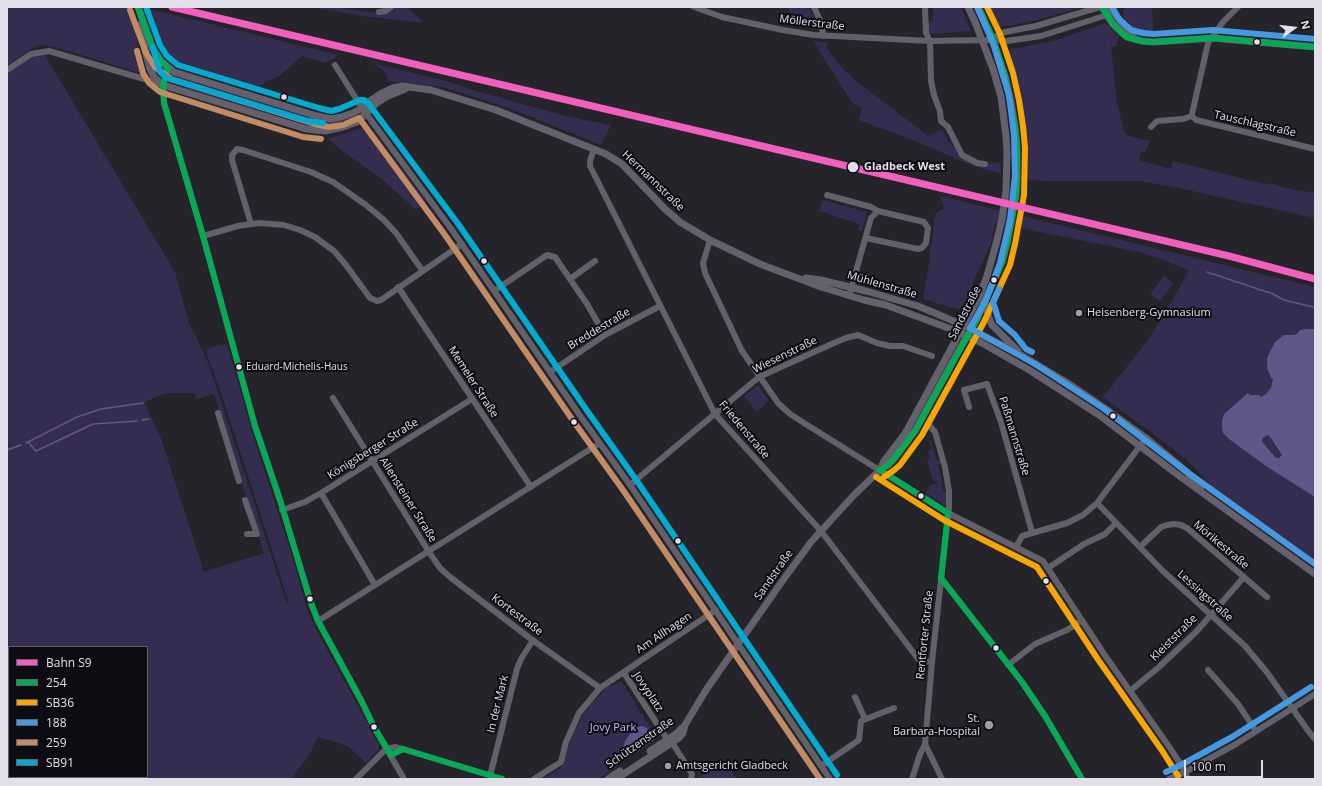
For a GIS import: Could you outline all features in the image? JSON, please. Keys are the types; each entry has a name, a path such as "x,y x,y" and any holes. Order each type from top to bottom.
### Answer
{"main road":[{"path":"138,7 153,49 168,68 174,72 317,116 331,118 341,117 364,111"},
{"path":"138,7 145,50 150,69 155,78 163,84 289,124 316,131 343,128 357,122 364,111"},
{"name":"Sandstraße","path":"880,470 884,461 906,432 978,297 992,261 1002,219 1006,191 1007,153 1006,131 1001,97 993,69 968,7"},
{"name":"Sandstraße","path":"739,644 783,580 820,531 854,495 894,459 915,431 972,329 1002,262 1015,201 1017,148 1011,102 1005,76 992,37 978,7"},
{"path":"1101,7 1121,32 1128,37 1142,41 1153,42 1213,38 1315,47"},
{"path":"1109,7 1125,28 1136,39"},
{"name":"Hermannstraße","path":"364,111 388,96 409,87 431,90 496,110 594,149 616,160 680,222 710,240"},
{"name":"Mühlenstraße","path":"710,240 760,264 820,287 893,307 959,332 990,347 1099,415 1212,499"},
{"name":"Mühlenstraße","path":"792,276 821,280 892,298 912,304 963,324 1047,370 1099,403 1146,438 1187,472 1212,499"},
{"path":"985,301 992,325 1021,355"},
{"path":"1212,499 1315,574"},
{"name":"Schützenstraße","path":"608,779 679,738 683,733 685,725 711,684 739,644"},
{"name":"Schützenstraße","path":"616,779 670,742"}],"street":[{"path":"379,12 391,7"},
{"name":"Möllerstraße","path":"694,7 722,17 783,30 823,36 930,41 1006,41 1041,36 1107,15"},
{"path":"814,7 822,25 823,36"},
{"path":"925,7 926,33 930,41 931,81 940,111 941,121 948,127 962,155 977,163 985,164"},
{"name":"Möllerstraße","path":"989,40 1004,32 1036,26 1101,7"},
{"path":"1107,15 1109,7"},
{"path":"1151,127 1157,121 1183,119 1192,116 1208,43 1223,22 1238,7"},
{"path":"7,70 31,54 49,51 163,84"},
{"path":"335,65 364,111 462,244 630,485 830,779"},
{"path":"168,68 163,84 164,102 203,236 255,426 311,603 318,622 374,727 404,779"},
{"name":"Tauschlagstraße","path":"1192,116 1196,120 1315,149"},
{"path":"251,224 232,160 232,155 237,149 311,172 333,182 366,205 384,220 396,233 422,270"},
{"name":"Friedenstraße","path":"594,149 590,166 715,414 820,531 919,660 932,662"},
{"path":"827,195 872,207 878,211 924,222 928,228 926,243 922,248 918,249 866,238"},
{"path":"849,296 872,218 878,211"},
{"path":"203,236 251,224 267,223 284,225 300,230 315,237 340,257 373,300 381,300 422,270 462,244"},
{"path":"710,240 703,263 705,273 742,351 778,403 790,414 948,513 978,530 1043,561 1104,654 1170,748 1188,779"},
{"path":"494,291 547,255 555,257 587,304 605,335"},
{"path":"570,279 595,261"},
{"name":"Memeler Straße","path":"398,288 531,487"},
{"name":"Breddestraße","path":"550,372 605,335 660,306"},
{"name":"Wiesenstraße","path":"630,485 759,377 834,343 846,338 858,336 890,346 904,346 932,356"},
{"name":"Paßmannstraße","path":"969,406 964,390 987,384 1001,422 1032,532"},
{"name":"Allensteiner Straße","path":"333,398 429,552"},
{"name":"Königsberger Straße","path":"282,510 305,502 321,493 472,399"},
{"path":"218,413 239,481"},
{"name":"Rentforter Straße","path":"912,779 920,754 925,744 949,491 945,467 935,432 928,424"},
{"path":"1016,547 1022,536 1067,523 1083,515 1098,503 1146,438"},
{"path":"318,622 600,443"},
{"path":"321,493 375,586"},
{"path":"245,500 257,534 247,534"},
{"name":"Lessingstraße","path":"1098,503 1164,572 1234,635 1266,671 1315,739"},
{"path":"1048,568 1084,544 1105,534 1116,523"},
{"name":"Mörikestraße","path":"1140,547 1161,527 1174,524 1181,525 1187,528 1267,597"},
{"name":"Kortestraße","path":"429,552 438,565 447,574 533,640 600,688"},
{"name":"Kleiststraße","path":"1130,691 1172,656 1196,632 1210,614 1244,577"},
{"path":"941,578 1008,664 1045,716 1082,779"},
{"name":"Am Allhagen","path":"624,673 716,610"},
{"path":"1008,664 1035,644 1067,630 1082,620"},
{"name":"In der Mark","path":"490,776 518,669 521,660 533,640"},
{"path":"1208,670 1238,704 1256,731"},
{"name":"Jovyplatz","path":"534,779 562,762 566,742 579,713 600,688 624,673 692,774 691,779"},
{"path":"1169,779 1256,731 1315,694"},
{"path":"855,697 865,719"},
{"path":"821,766 859,740 861,721 894,708"},
{"path":"925,744 942,779"},
{"path":"356,779 387,749 396,747 502,779"}],"green space":[{"path":"7,7 129,7 144,72 137,72 55,47 42,45 36,46 7,65"},
{"path":"312,7 335,7 389,13 394,7 407,7 424,23 362,16"},
{"path":"787,7 808,7 814,17 814,23 810,25 798,24"},
{"path":"933,7 961,7 971,31 928,34 927,22 933,21"},
{"path":"987,7 1082,7 1038,20 995,28"},
{"path":"1123,7 1152,7 1154,36 1144,35 1132,28 1123,17"},
{"path":"145,8 339,55 325,63 302,56 278,77 267,81 255,92 178,68 170,63 159,50"},
{"path":"140,18 156,58 164,68 162,73 159,74 151,66"},
{"path":"1106,23 1119,37 1117,46 1111,47 1117,103 1124,131 1129,136 1150,141 1145,152 1141,151 1139,160 1171,169 1173,161 1268,185 1269,183 1294,190 1315,193 1315,218 1170,186 1140,181 1045,181 1024,179 1024,152 1020,112 1006,50 1053,41"},
{"path":"813,41 827,43 826,47 841,67 857,82 928,136 942,129 948,142 950,141 952,146 954,145 962,158 969,163 979,165 1000,162 1001,174 968,164 908,138 859,120 862,108 853,104"},
{"path":"44,54 175,272 189,323 210,368 287,604 289,603 220,389 207,355 207,350 210,347 227,344 254,438 296,569 308,612 379,745 379,749 366,763 348,746 318,737 309,755 291,779 7,779 7,73 32,56","holes":["165,393 194,393 197,399 214,394 264,553 204,572 161,438 144,402"]},
{"path":"373,63 446,81 479,92 570,117 611,125 601,145 512,109 443,87 388,81 385,72"},
{"path":"172,74 326,121 355,115 356,117 346,122 325,128 305,126 169,83"},
{"path":"366,128 373,131 426,201 416,210 382,179 341,150 327,138 357,129"},
{"path":"940,196 1315,287 1315,568 1292,552 1214,489 1191,464 1171,447 1103,397 1151,336 1189,270 1144,253 995,223 991,243 977,272 963,310 953,308 923,299 935,214 944,208"},
{"path":"823,200 867,212 862,231 858,231 860,224 819,211"},
{"path":"1164,276 1173,283 1160,301 1150,294"},
{"path":"758,385 769,401 757,412 744,396"},
{"path":"928,440 931,440 937,461 941,460 942,463 938,464 943,491 947,492 947,507 926,493 931,485 937,484 937,481 933,481 927,460 930,459 928,451 932,449"},
{"name":"Jovy Park","path":"621,681 657,738 598,779 542,779 562,767 572,735 583,715 593,702 609,686 610,687"},
{"path":"727,761 736,779 695,779"}],"shaded area":[{"path":"1315,329 1315,497 1266,466 1229,439 1223,433 1222,428 1224,414 1248,393 1250,395 1260,395 1260,397 1265,395 1271,388 1273,379 1271,378 1267,369 1267,358 1275,342 1284,335 1297,334 1300,330","holes":["1268,435 1282,455 1279,458 1276,458 1263,443 1262,440 1264,437"]},
{"path":"642,726 647,728 654,740 627,758 623,749 625,741 634,729"}],"waterway":[{"path":"1207,272 1273,294 1284,300 1313,307 1315,309"},
{"path":"28,442 77,417 101,409 143,403"},
{"path":"142,420 149,419"},
{"path":"26,443 28,442 36,451 93,424 137,421"},
{"path":"7,450 21,445"}],"rail line":[{"name":"S9","path":"172,7 1229,256 1315,279"}],"transit line":[{"name":"254","path":"138,7 153,49 168,68 163,85 164,103 203,236 255,426 318,621 374,727 391,755 403,749 502,779"},
{"name":"SB91","path":"146,7 160,45 167,56 178,65 331,111 360,100 364,100 368,103 459,225 637,481 837,775"},
{"name":"188","path":"977,7 993,43 1009,95 1014,135 1015,176 1010,220 1000,263 986,300 970,328 1035,364 1103,408 1187,472 1315,564"},
{"name":"254","path":"880,470 894,459 915,431 977,319 1002,262 1007,243 1016,195 1017,148 1015,127 1005,76 992,37 978,7"},
{"name":"SB36","path":"884,477 900,465 922,435 984,322 1010,265 1015,244 1024,195 1025,148 1023,126 1013,73 1000,34 987,7"},
{"name":"254","path":"1102,7 1113,24 1121,32 1127,37 1142,41 1153,42 1213,38 1315,47"},
{"name":"188","path":"1112,7 1119,19 1131,30 1143,33 1153,34 1213,30 1315,39"},
{"name":"259","path":"130,10 146,53 155,67 171,79 329,127 343,125 359,118 445,235 574,422 623,490 820,779"},
{"name":"SB91","path":"153,47 161,73 167,78 308,121 323,123"},
{"name":"259","path":"137,51 143,73 149,83 160,92 303,137 321,139"},
{"name":"188","path":"999,289 993,302 999,321 1015,335 1026,349 1032,352"},
{"name":"254","path":"880,470 948,513"},
{"name":"SB36","path":"876,477 944,520 1037,567 1178,776"},
{"name":"254","path":"941,578 948,513"},
{"name":"254","path":"941,578 1022,682 1045,716 1082,779"},
{"name":"188","path":"1166,772 1232,737 1311,687"}],"place":[{"name":"Gladbeck West","path":"853,167"},
{"name":"Heisenberg-Gymnasium","path":"1079,313"},
{"name":"Eduard-Michelis-Haus","path":"239,367"},
{"name":"St. Barbara-Hospital","path":"989,725"},
{"name":"Amtsgericht Gladbeck","path":"668,766"}]}
